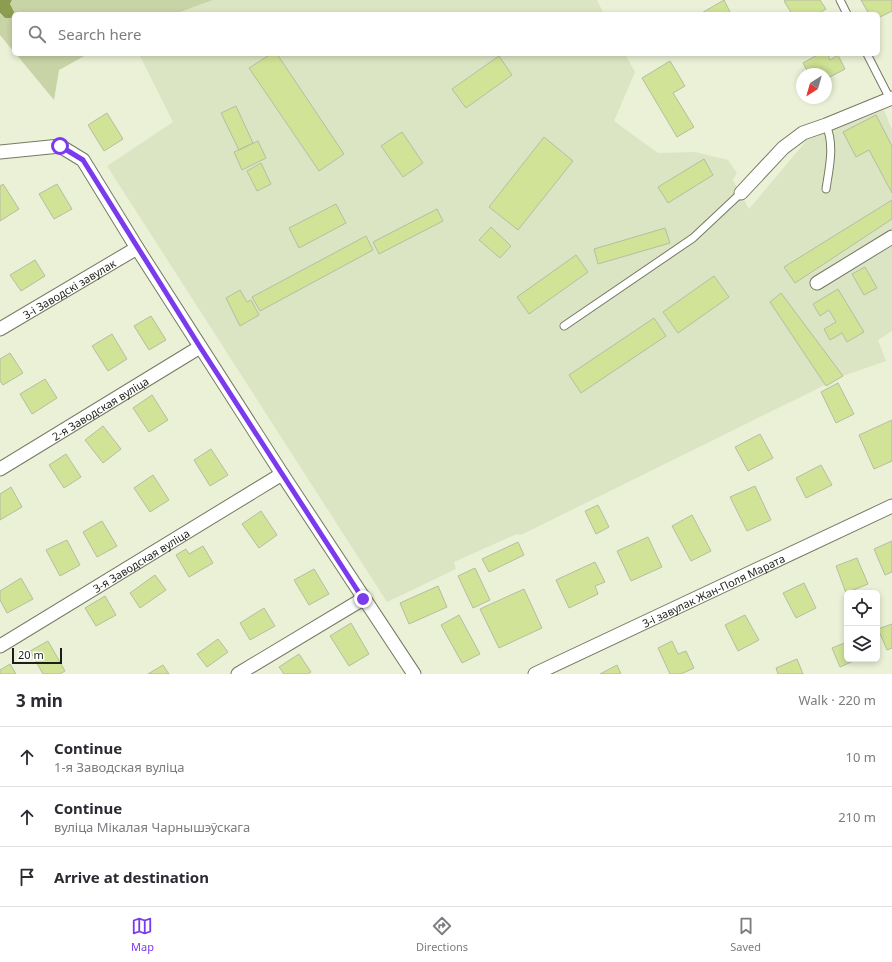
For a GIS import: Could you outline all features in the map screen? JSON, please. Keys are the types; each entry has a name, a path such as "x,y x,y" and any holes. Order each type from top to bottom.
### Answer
{"street":[{"path":"741,193 782,148 803,133 891,99"},
{"path":"0,152 60,146 83,160 200,347 363,599 414,674"},
{"path":"817,283 892,237"},
{"name":"3-і Заводскі завулак","path":"0,329 138,248"},
{"name":"2-я Заводская вуліца","path":"0,469 200,347"},
{"name":"3-я Заводская вуліца","path":"0,646 282,474"},
{"name":"3-і завулак Жан-Поля Марата","path":"535,674 892,506"},
{"path":"238,674 363,599"}],"lane":[{"path":"840,0 846,12"},
{"path":"868,56 891,99"},
{"path":"826,125 829,132 831,150 826,189"},
{"path":"564,326 693,238 741,193"}],"shaded area":[{"path":"0,0 12,0 10,4 14,12 12,12 11,18 5,18 0,13"},
{"path":"12,0 213,0 180,12 12,12 12,50 0,35 0,14 5,18"},
{"path":"213,0 597,0 603,12 180,12"},
{"path":"18,56 84,56 59,70 54,100"},
{"path":"140,56 626,56 635,72 614,121 658,153 695,152 728,160 737,173 733,180 749,209 807,140 884,110 892,130 892,331 878,340 886,361 843,376 521,535 517,534 454,562 456,569 387,602 107,166 173,122"}],"building":[{"path":"724,0 730,12 703,12"},
{"path":"820,0 826,9 821,12 791,12 784,1"},
{"path":"861,0 892,0 892,11 880,17 880,12 868,12"},
{"path":"268,56 278,56 344,154 319,171 249,68"},
{"path":"499,56 512,75 466,108 452,89"},
{"path":"815,56 829,56 830,60 838,56 845,69 832,76 832,68 806,68 803,63"},
{"path":"670,61 685,86 673,93 694,127 677,137 642,78"},
{"path":"236,106 253,143 239,150 221,113"},
{"path":"107,113 123,139 104,151 88,125"},
{"path":"876,115 892,146 892,193 869,150 856,157 843,132"},
{"path":"402,132 423,163 403,177 381,146"},
{"path":"544,137 573,161 518,230 489,207"},
{"path":"258,141 266,158 242,170 234,152"},
{"path":"704,159 713,175 668,203 658,187"},
{"path":"261,163 271,184 257,191 247,171"},
{"path":"3,184 19,209 0,221 0,186"},
{"path":"57,184 72,209 54,219 39,194"},
{"path":"892,200 892,219 795,283 784,267"},
{"path":"336,204 346,223 299,248 289,228"},
{"path":"437,209 443,221 379,254 373,242"},
{"path":"491,227 511,246 500,258 479,240"},
{"path":"665,228 670,243 598,264 594,249"},
{"path":"366,236 373,250 260,311 252,297"},
{"path":"576,255 588,272 529,314 517,297"},
{"path":"35,260 45,276 21,291 10,275"},
{"path":"865,267 877,288 864,295 852,274"},
{"path":"714,276 729,297 678,333 663,312"},
{"path":"838,289 864,332 847,342 842,333 830,340 824,329 836,322 829,310 820,316 813,304"},
{"path":"240,290 247,302 251,300 259,315 240,326 226,298"},
{"path":"781,293 843,376 826,386 770,302"},
{"path":"151,316 166,340 149,350 134,326"},
{"path":"654,318 666,336 581,393 569,375"},
{"path":"112,334 127,359 108,371 92,346"},
{"path":"10,353 23,373 3,385 0,381 0,359"},
{"path":"45,379 57,398 32,414 20,394"},
{"path":"838,383 854,414 836,423 821,392"},
{"path":"152,395 168,420 149,432 133,408"},
{"path":"892,420 892,461 874,469 859,435"},
{"path":"103,426 121,449 103,463 85,440"},
{"path":"760,434 773,458 748,471 735,447"},
{"path":"211,449 228,475 210,486 194,460"},
{"path":"66,454 81,477 64,488 49,465"},
{"path":"821,465 832,485 806,498 796,478"},
{"path":"153,475 169,500 150,512 134,488"},
{"path":"755,486 771,520 747,531 730,497"},
{"path":"11,487 22,507 0,520 0,494"},
{"path":"598,505 609,527 596,534 585,511"},
{"path":"261,511 277,535 259,548 242,524"},
{"path":"692,515 711,551 691,561 672,526"},
{"path":"102,521 117,546 97,557 83,532"},
{"path":"648,537 662,567 631,581 617,551"},
{"path":"67,540 80,565 60,576 46,550"},
{"path":"892,541 892,572 885,575 874,549"},
{"path":"518,542 524,555 489,572 482,559"},
{"path":"203,546 213,563 189,577 176,555 186,549 189,554"},
{"path":"857,558 868,584 853,590 845,590 836,566"},
{"path":"595,562 605,582 595,586 598,594 569,608 556,580"},
{"path":"475,568 490,600 473,608 458,576"},
{"path":"314,569 329,594 309,605 294,580"},
{"path":"155,575 166,590 140,608 130,593"},
{"path":"21,578 33,599 7,613 0,600 0,591"},
{"path":"804,583 816,608 796,618 783,593"},
{"path":"438,586 447,607 409,624 400,603"},
{"path":"524,589 542,628 499,648 480,609"},
{"path":"105,596 116,615 96,626 85,608"},
{"path":"264,608 275,626 250,640 240,623"},
{"path":"459,615 480,654 462,663 441,625"},
{"path":"745,615 759,640 738,651 725,625"},
{"path":"351,623 369,654 349,666 330,636"},
{"path":"892,624 892,648 887,650 880,634 880,628"},
{"path":"218,639 228,652 207,667 197,654"},
{"path":"48,641 65,671 60,674 43,674 30,651"},
{"path":"672,641 678,654 686,651 694,668 681,674 670,674 658,648"},
{"path":"844,643 844,662 851,662 840,667 832,648"},
{"path":"299,654 311,672 308,674 284,674 279,667"},
{"path":"797,659 803,674 778,674 776,668"},
{"path":"10,664 16,674 0,674 0,670"},
{"path":"163,665 169,674 148,674"},
{"path":"617,665 621,674 600,674"}],"route":[{"path":"60,146 83,160 200,347 363,599"}]}
